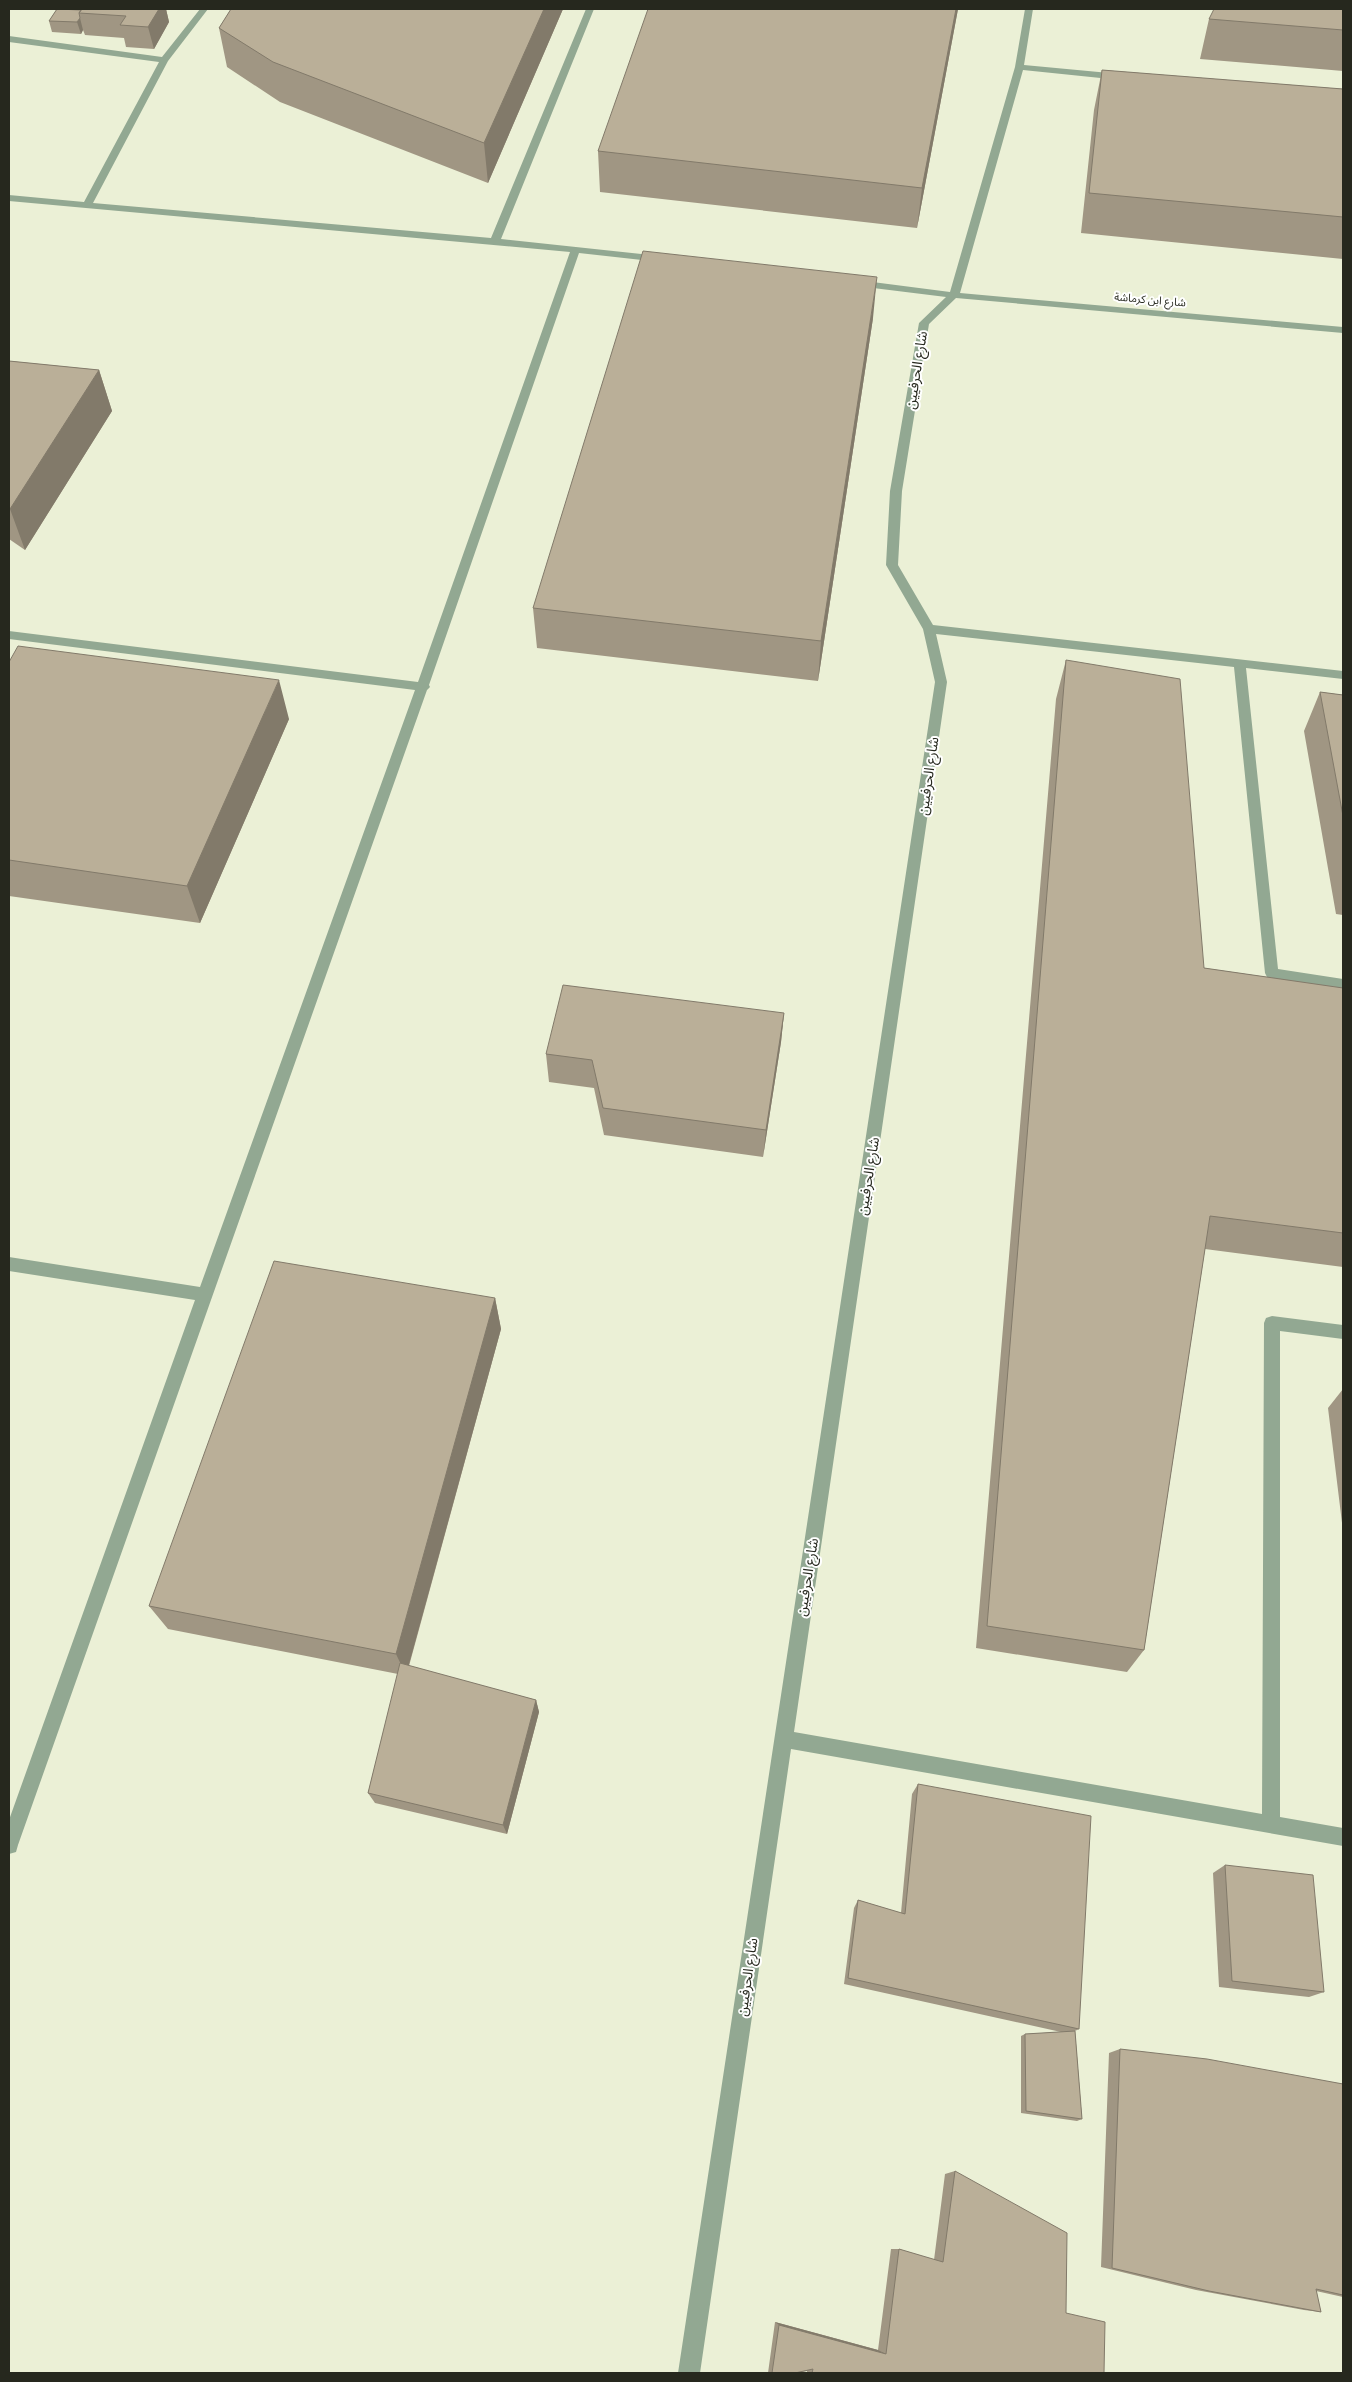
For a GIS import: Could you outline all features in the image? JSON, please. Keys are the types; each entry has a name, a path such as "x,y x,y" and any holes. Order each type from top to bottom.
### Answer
{"street":[{"path":"87,205 164,60 204,9"},
{"path":"494,241 590,9"},
{"path":"954,295 1019,67 1029,9"},
{"path":"9,39 164,60"},
{"path":"1019,67 1127,78"},
{"path":"9,198 494,241 673,261"},
{"path":"9,1845 204,1295 424,687 576,249"},
{"name":"شارع ابن كرماشة","path":"848,282 954,295 1343,330"},
{"name":"شارع الحرفيين","path":"689,2373 941,682 929,629 892,565 896,491 924,323 954,295"},
{"path":"929,629 1343,675"},
{"path":"9,635 424,687"},
{"path":"1240,664 1272,973 1343,984"},
{"path":"9,1264 204,1295"},
{"path":"1271,1825 1272,1323 1343,1332"},
{"path":"783,1739 1343,1837"}],"building":[{"path":"57,9 81,10 79,13 80,18 77,22 49,21"},
{"path":"82,9 159,9 148,27 120,25 126,16 79,13"},
{"path":"231,9 544,9 484,143 273,62 219,28"},
{"path":"648,9 956,9 922,188 598,151"},
{"path":"1214,9 1343,9 1343,30 1209,19"},
{"path":"1102,70 1343,89 1343,217 1089,193"},
{"path":"643,251 877,277 821,641 533,608"},
{"path":"9,361 99,370 10,509 9,508"},
{"path":"18,646 279,680 187,886 9,860 9,662"},
{"path":"1066,660 1180,679 1204,968 1343,988 1343,1233 1210,1216 1144,1650 987,1626"},
{"path":"1320,692 1343,695 1343,816"},
{"path":"563,985 784,1013 766,1130 603,1108 592,1060 546,1054"},
{"path":"274,1261 495,1298 396,1654 149,1606"},
{"path":"400,1663 536,1700 503,1825 368,1793"},
{"path":"918,1784 1091,1816 1079,2029 848,1978 858,1900 905,1914"},
{"path":"1225,1865 1313,1875 1324,1992 1232,1981"},
{"path":"1075,2031 1082,2119 1026,2111 1025,2034"},
{"path":"1120,2049 1207,2059 1343,2084 1343,2295 1316,2289 1321,2312 1209,2291 1112,2268"},
{"path":"955,2171 1067,2233 1066,2313 1105,2322 1104,2373 812,2373 813,2369 795,2373 772,2373 779,2325 886,2354 899,2249 943,2262"}]}
